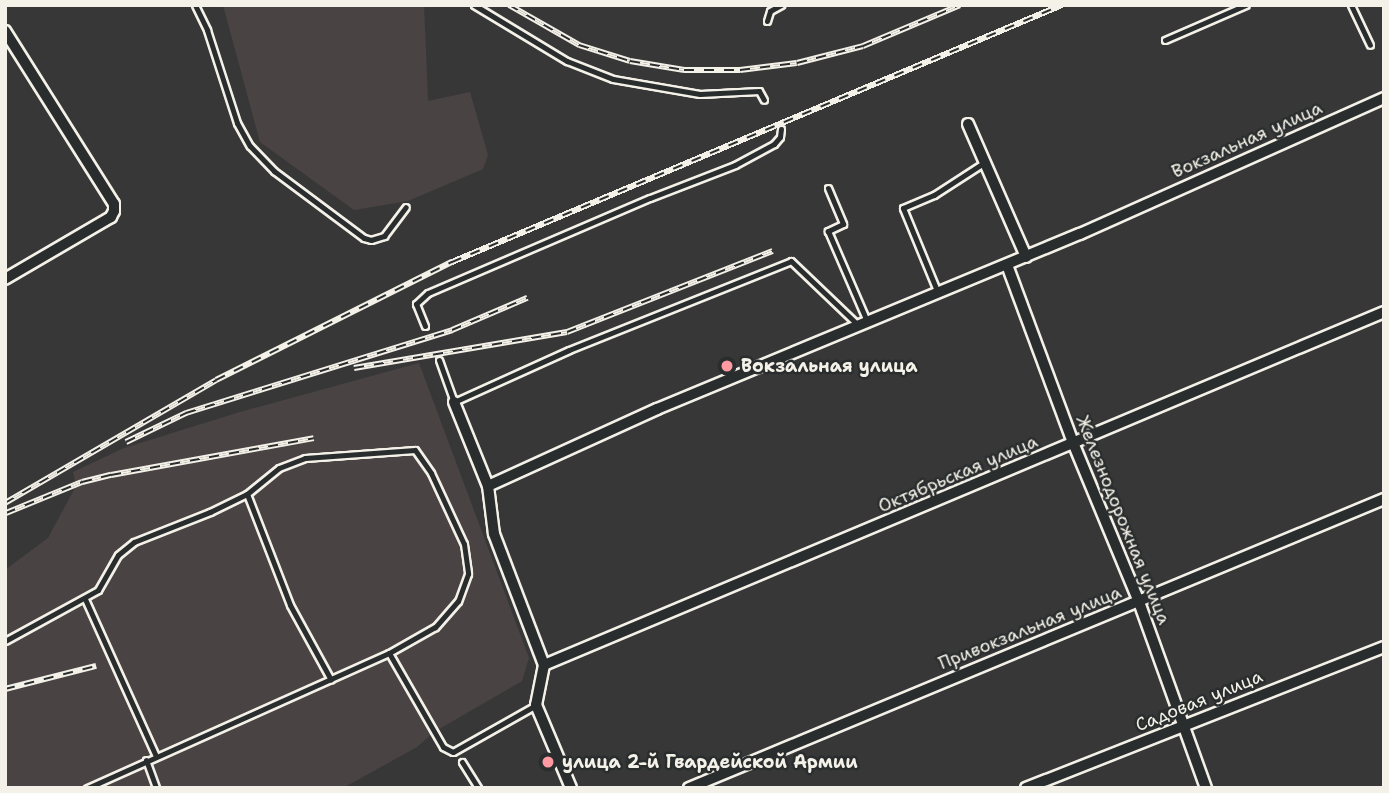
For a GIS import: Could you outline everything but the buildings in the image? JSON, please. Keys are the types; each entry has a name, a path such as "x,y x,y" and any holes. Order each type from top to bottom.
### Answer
{"street":[{"path":"5,31 114,204 114,211 110,216 5,279"},
{"name":"Вокзальная улица","path":"488,485 657,409 1026,257 1384,98"},
{"path":"968,124 1026,257"},
{"name":"Железнодорожная улица","path":"1007,265 1074,445 1139,602 1206,788"},
{"name":"Октябрьская улица","path":"544,665 1074,445 1384,312"},
{"path":"454,401 488,485 494,534 544,665 536,705 571,788"},
{"name":"Привокзальная улица","path":"689,788 1384,499"},
{"name":"Садовая улица","path":"1026,788 1384,647"}],"lane":[{"path":"195,5 207,30 237,123 250,146 274,170 364,238 371,240 384,236 407,207"},
{"path":"474,5 567,61 613,79 700,94 759,91 764,100"},
{"path":"766,21 770,10 782,5"},
{"path":"1165,40 1246,5"},
{"path":"1351,5 1370,45"},
{"path":"425,326 416,304 428,293 753,157 780,138 781,129"},
{"path":"938,294 903,208 934,195 985,162"},
{"path":"828,188 843,224 828,231 864,325"},
{"path":"439,360 454,401 569,350 791,261 864,325"},
{"path":"5,641 98,590 118,555 134,541 210,512 247,494 279,468 305,458 415,450 431,473 464,544 468,574 458,601 435,627 389,653 331,680 87,788"},
{"path":"247,494 290,605 331,680"},
{"path":"85,599 156,756"},
{"path":"389,653 443,747 453,752 536,705"},
{"path":"146,760 156,788"},
{"path":"462,762 478,788"}],"shaded area":[{"path":"223,5 424,5 428,101 470,92 488,155 483,169 408,201 354,210 260,142"},
{"path":"419,363 529,658 522,681 434,732 417,747 343,788 5,788 5,570 48,538 76,486 73,472 124,448 240,412"}],"railway":[{"path":"509,5 579,45 630,61 684,70 740,70 797,63 863,46 960,5"},
{"path":"5,503 216,380 452,262 1062,5"},
{"path":"354,368 567,332 773,251"},
{"path":"126,442 186,413 452,330 527,298"},
{"path":"6,513 82,482 314,438"},
{"path":"5,689 96,666"}],"place":[{"name":"Вокзальная улица","path":"727,366"},
{"name":"улица 2-й Гвардейской Армии","path":"548,762"}]}
